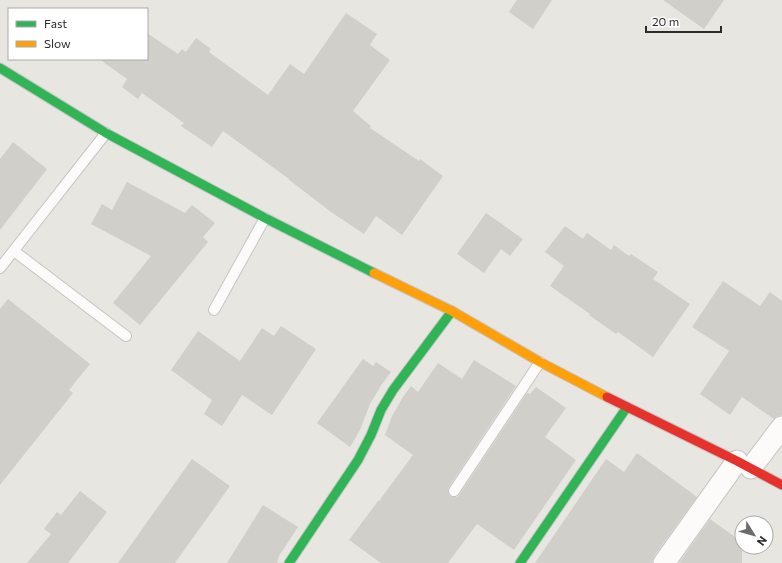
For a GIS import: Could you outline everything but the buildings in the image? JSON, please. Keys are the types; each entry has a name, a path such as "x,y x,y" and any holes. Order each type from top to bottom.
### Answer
{"main road":[{"path":"0,68 106,133 265,218 452,311 540,362 782,485"},
{"path":"289,563 358,460 371,435 381,410 393,390 452,311"},
{"path":"520,563 627,407"}],"street":[{"path":"664,563 744,465 782,427"}],"lane":[{"path":"0,268 106,133"},
{"path":"214,310 265,218"},
{"path":"14,251 126,336"},
{"path":"454,491 540,362"}],"traffic: fast":[{"path":"0,68 106,133 265,218 374,273"},
{"path":"289,563 358,460 371,435 381,410 393,390 452,311"},
{"path":"520,563 627,407"}],"traffic: slow":[{"path":"374,273 452,311 540,362 607,397"}],"traffic: jam":[{"path":"607,397 737,461 782,485"}]}
